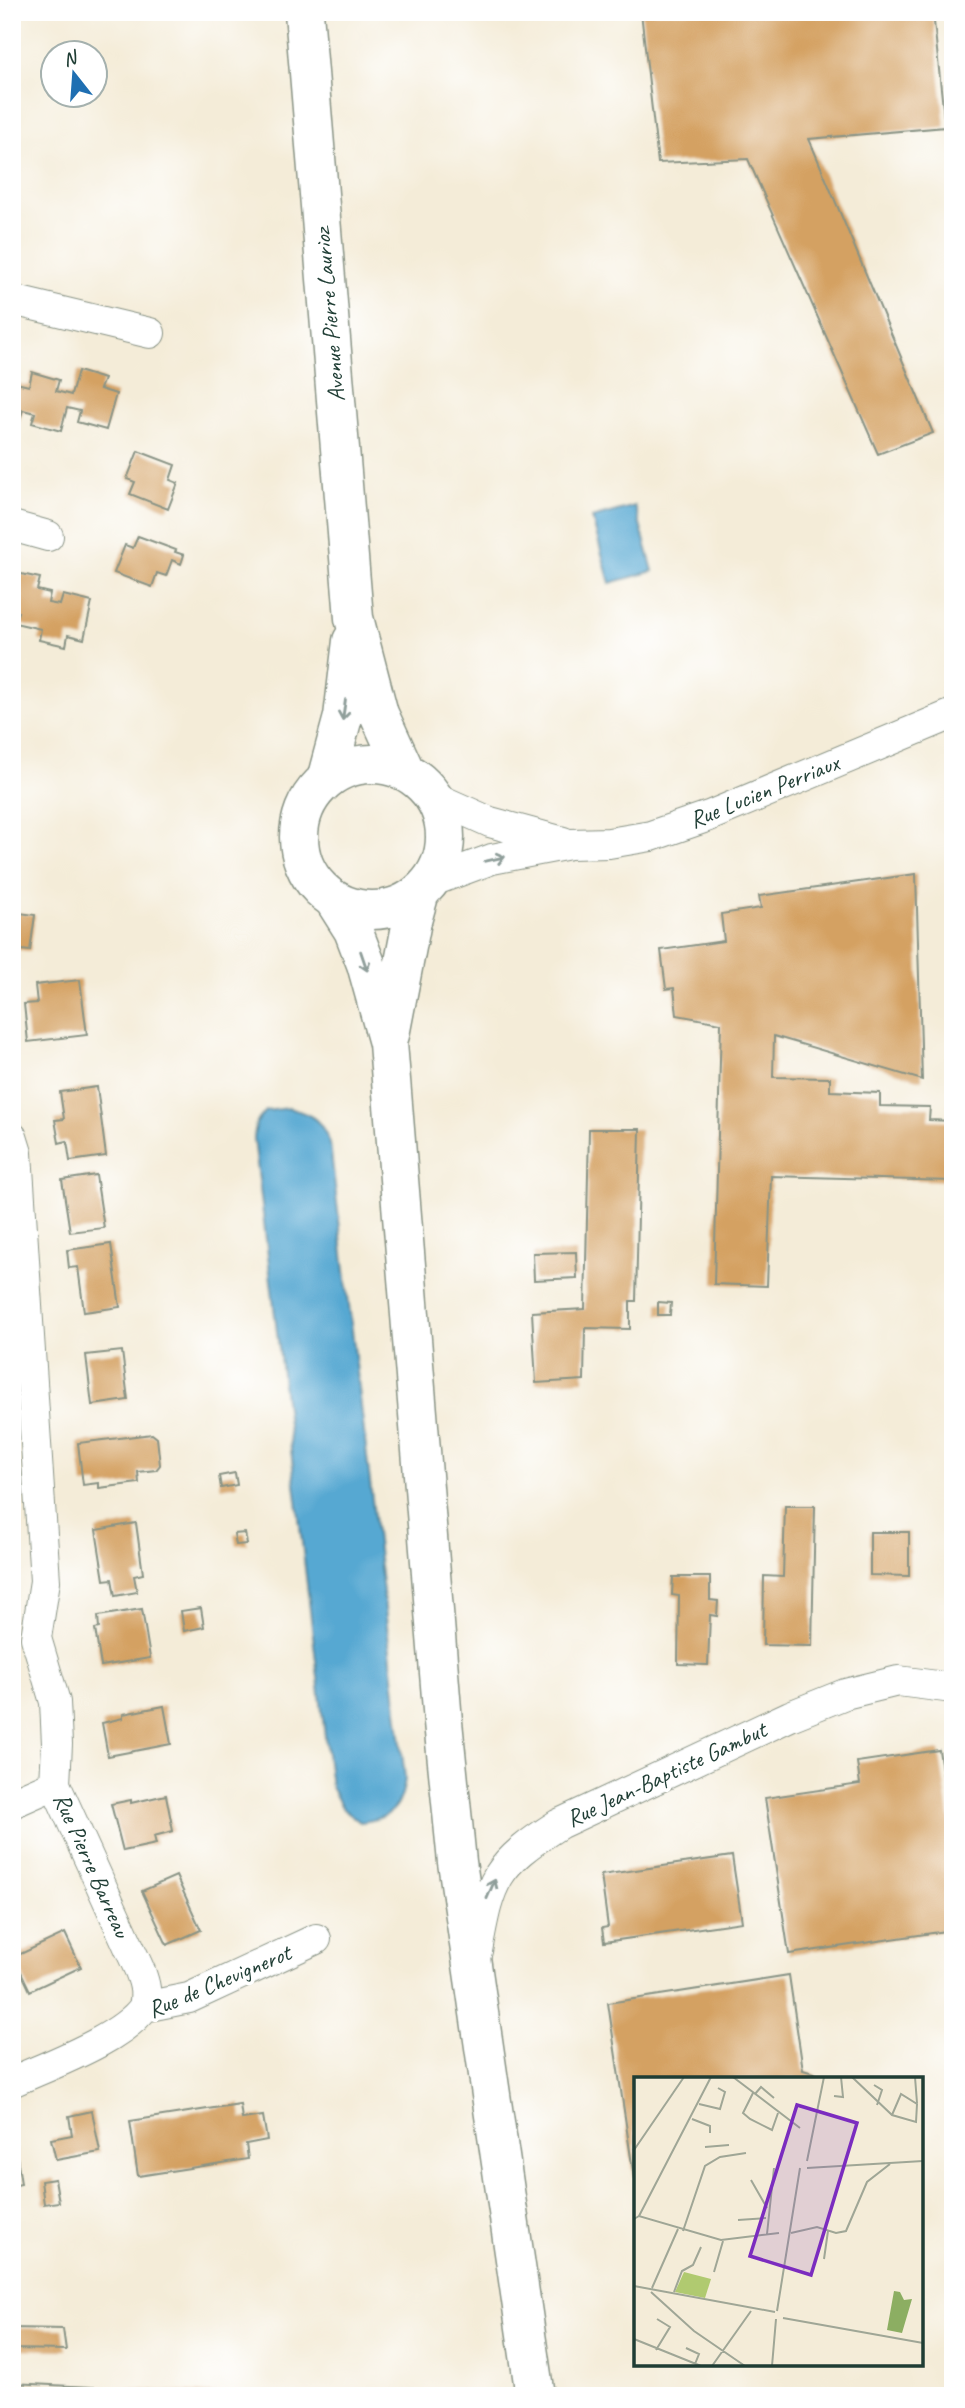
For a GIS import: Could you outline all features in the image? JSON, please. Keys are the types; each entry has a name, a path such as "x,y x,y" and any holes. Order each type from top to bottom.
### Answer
{"main road":[{"name":"Avenue Pierre Laurioz","path":"304,12 354,618 379,714 405,771"},
{"name":"Avenue Pierre Laurioz","path":"326,780 344,717 354,618"},
{"path":"388,1044 412,921 425,887 441,862 446,840 443,817 434,797 421,782 405,771 378,764 350,767 326,780 303,811 299,830 299,849 305,869 317,887 334,900 355,909 378,910 401,905 425,887"},
{"path":"334,900 353,930 388,1044 443,1722 457,1862 535,2396"}],"street":[{"path":"12,300 150,333"},
{"path":"12,526 48,536"},
{"name":"Rue Lucien Perriaux","path":"425,887 492,859 570,845 609,843 651,836 697,820 953,715"},
{"name":"Rue Lucien Perriaux","path":"434,797 490,822 570,845"},
{"name":"Rue Pierre Barreau","path":"12,1137 18,1166 45,1581 24,1632 55,1702 55,1784 140,1971 147,1996 144,2007"},
{"name":"Rue Jean-Baptiste Gambut","path":"472,1979 485,1907 497,1876 527,1845 559,1824 845,1693 898,1681 953,1688"},
{"path":"12,1803 55,1784"},
{"name":"Rue de Chevignerot","path":"12,2082 116,2033 136,2019 144,2007 189,1997 316,1939"}],"water":[{"path":"635,506 653,571 610,583 592,518"},
{"path":"289,1108 316,1120 330,1144 405,1778 401,1797 393,1810 379,1818 360,1822 343,1809 331,1787 254,1138 256,1123 266,1111"}],"building":[{"path":"641,12 933,12 945,127 809,139 933,433 878,454 748,159 658,163"},
{"path":"78,371 104,379 100,389 116,394 106,430 77,422 80,411 67,408 61,431 32,423 35,413 23,410 19,422 12,420 12,382 29,386 32,372 59,380 56,391 71,395"},
{"path":"138,451 175,465 170,480 178,483 168,509 130,494 135,482 127,479"},
{"path":"138,536 184,555 181,564 172,560 166,576 157,573 152,587 114,573 125,545 133,548"},
{"path":"12,572 40,578 37,590 50,593 48,603 60,605 63,595 92,602 84,639 68,635 66,646 39,640 41,629 15,623 18,612 12,610"},
{"path":"916,874 922,1080 774,1036 773,1077 830,1078 830,1091 880,1093 880,1106 930,1107 929,1120 953,1121 953,1181 771,1176 767,1286 714,1284 721,1023 677,1015 674,988 666,989 661,950 724,941 721,914 761,908 759,896"},
{"path":"12,912 35,915 30,951 12,949"},
{"path":"80,980 87,1035 28,1042 24,1004 37,1003 35,985"},
{"path":"97,1087 106,1156 70,1161 67,1141 59,1143 55,1120 64,1119 60,1092"},
{"path":"589,1129 640,1129 636,1301 630,1301 630,1329 585,1328 584,1380 536,1383 532,1312 585,1309"},
{"path":"96,1175 104,1228 70,1232 62,1180"},
{"path":"111,1244 120,1307 84,1312 78,1267 69,1268 67,1250"},
{"path":"576,1252 577,1278 534,1280 533,1253"},
{"path":"658,1302 671,1303 670,1315 658,1315"},
{"path":"122,1351 128,1400 92,1405 86,1355"},
{"path":"152,1434 157,1438 160,1465 156,1470 138,1472 139,1483 99,1488 99,1483 83,1485 78,1443"},
{"path":"235,1473 237,1485 221,1488 219,1476"},
{"path":"785,1506 815,1506 812,1646 763,1645 764,1576 783,1577"},
{"path":"136,1523 143,1574 134,1576 137,1592 115,1596 112,1579 104,1580 96,1530"},
{"path":"870,1532 909,1532 909,1576 870,1575"},
{"path":"245,1533 247,1544 236,1545 234,1534"},
{"path":"673,1577 710,1577 710,1600 718,1601 717,1616 710,1615 708,1665 678,1664 679,1596 672,1595"},
{"path":"201,1608 204,1627 184,1631 181,1611"},
{"path":"142,1609 150,1658 101,1666 95,1629 99,1628 98,1616"},
{"path":"164,1706 171,1744 108,1756 102,1723 123,1718 123,1714"},
{"path":"939,1750 953,1839 953,1851 946,1852 953,1901 953,1930 789,1954 765,1798 860,1784 857,1762"},
{"path":"166,1795 173,1831 154,1836 156,1844 123,1851 111,1804 131,1800 131,1803"},
{"path":"732,1856 742,1922 604,1942 602,1928 608,1927 601,1875"},
{"path":"176,1876 201,1930 167,1945 142,1891"},
{"path":"65,1933 81,1967 30,1991 14,1957"},
{"path":"789,1975 803,2070 818,2077 634,2077 634,2178 608,2003"},
{"path":"240,2104 242,2119 263,2116 267,2140 246,2144 248,2159 138,2176 130,2121"},
{"path":"92,2111 100,2152 56,2160 51,2139 72,2135 69,2116"},
{"path":"12,2150 16,2150 21,2184 12,2186"},
{"path":"55,2179 59,2202 44,2204 41,2181"},
{"path":"12,2328 63,2329 66,2350 12,2349"},
{"path":"12,2383 227,2394 227,2396 12,2396"}]}
